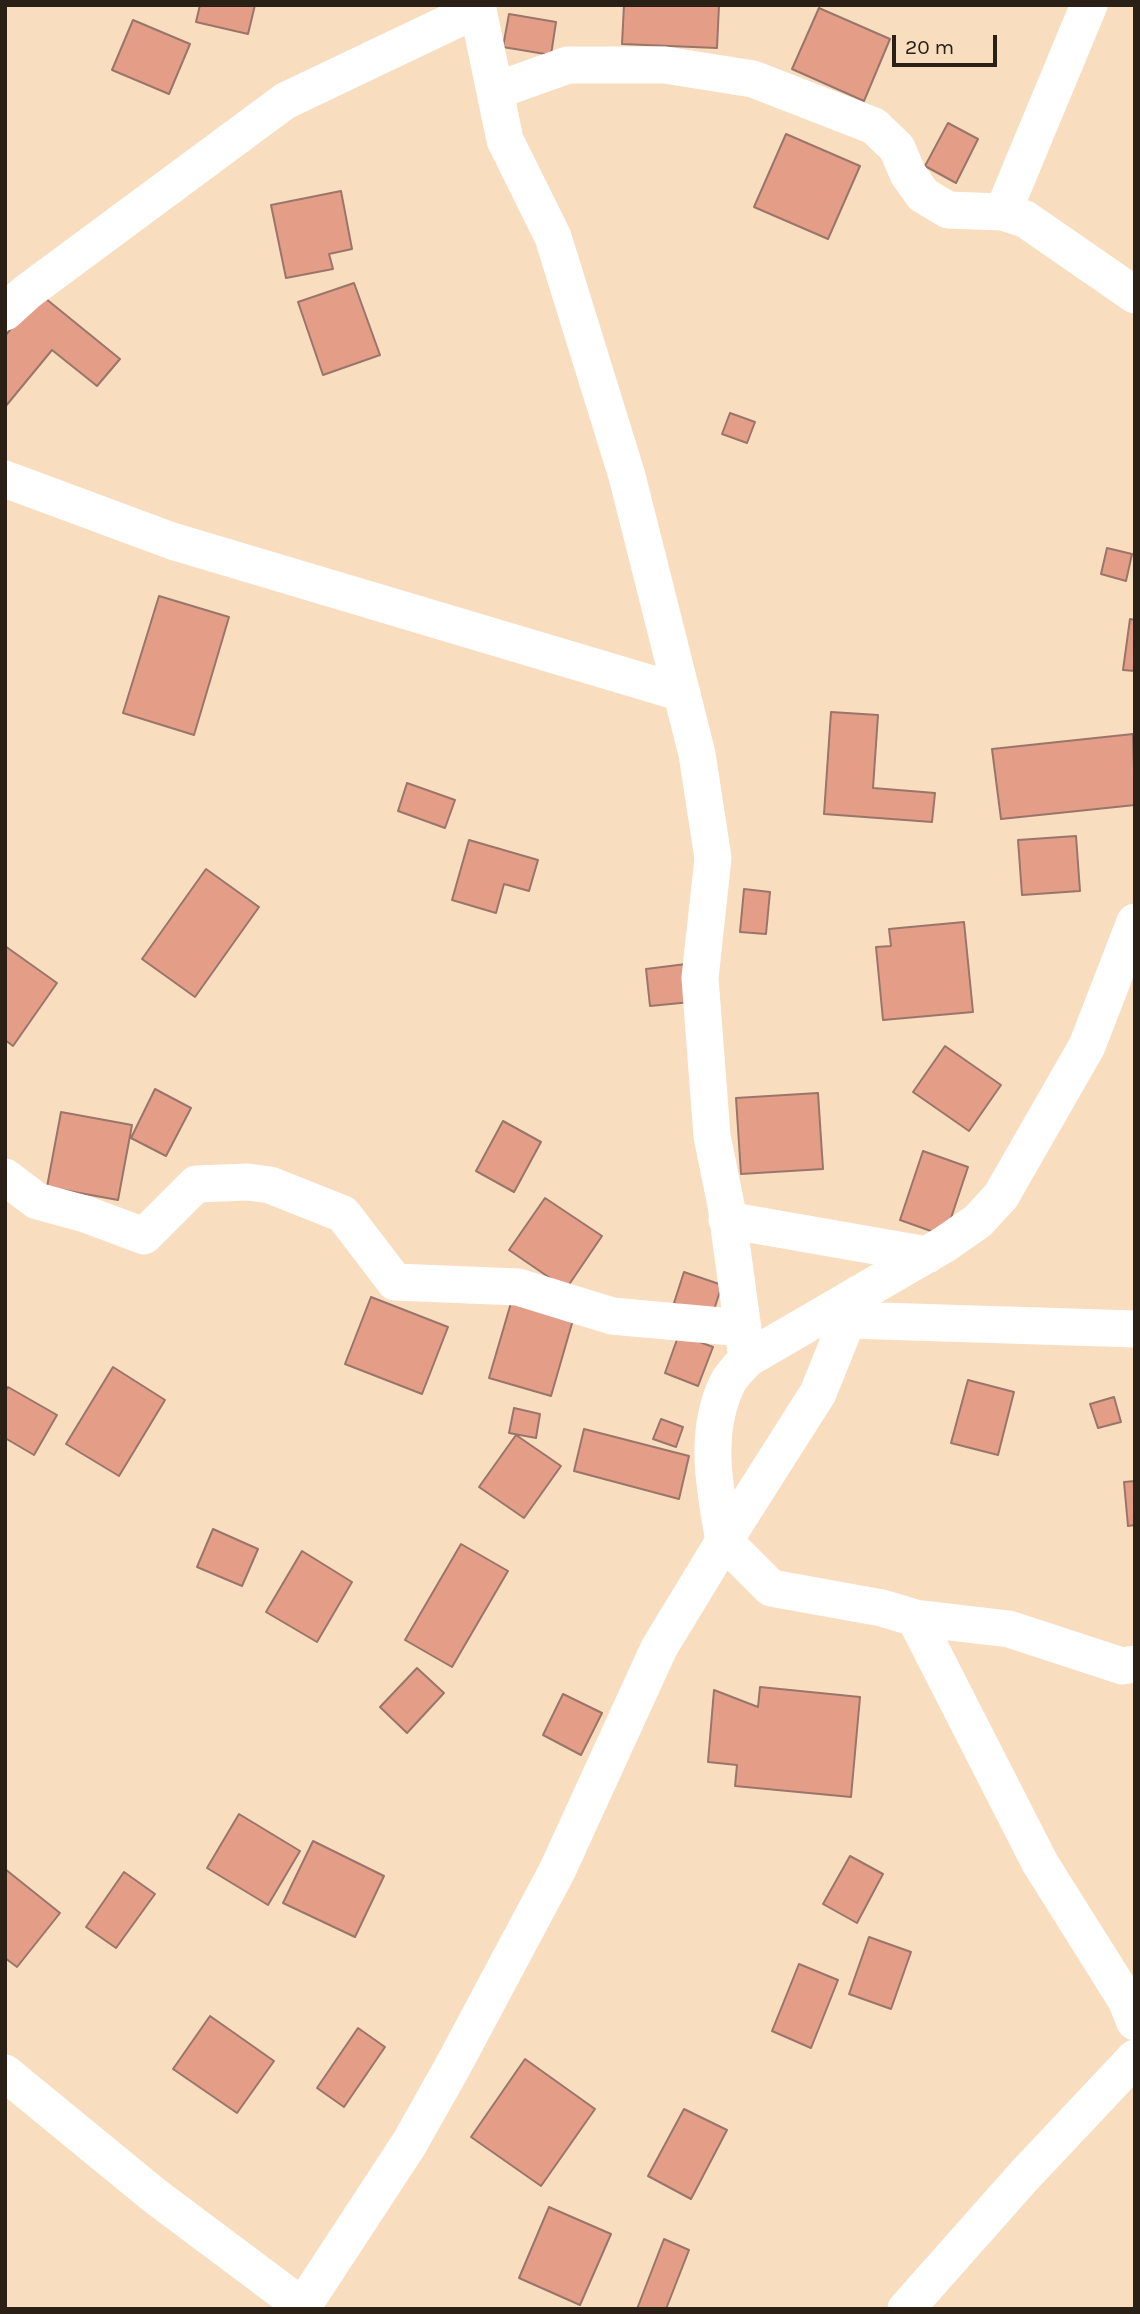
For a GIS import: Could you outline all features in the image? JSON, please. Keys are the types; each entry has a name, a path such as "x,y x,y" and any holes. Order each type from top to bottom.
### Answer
{"street":[{"path":"1003,212 1089,5"},
{"path":"5,312 27,292 285,101 478,7 505,140 553,237 627,476 697,754 713,858 700,978 712,1136 745,1343 718,1411 711,1469 724,1541 771,1588 882,1608 915,1618 1009,1629 1122,1666 1135,1664"},
{"path":"495,91 568,65 665,65 753,79 874,126 897,148 908,174 923,195 948,210 1003,212 1025,219 1135,295"},
{"path":"5,479 172,541 682,693"},
{"path":"5,1177 37,1201 85,1214 144,1236 196,1184 248,1182 270,1185 343,1214 395,1282 518,1287 612,1316 745,1343 853,1307 978,1221 1001,1196 1125,977 1135,922"},
{"path":"727,1220 927,1255"},
{"path":"853,1307 1135,1329"},
{"path":"5,2073 155,2196 301,2308 409,2144 453,2066 557,1871 659,1648 818,1393 853,1307"},
{"path":"915,1618 1040,1863 1126,2000 1135,2022"},
{"path":"906,2309 1023,2177 1135,2059"}],"building":[{"path":"200,5 255,5 248,34 196,22"},
{"path":"624,5 719,5 717,48 622,44"},
{"path":"819,8 890,39 864,101 792,69"},
{"path":"509,14 556,22 551,55 503,47"},
{"path":"133,20 190,44 169,94 112,70"},
{"path":"948,123 978,139 956,183 925,166"},
{"path":"786,134 860,166 828,239 754,207"},
{"path":"341,191 352,249 329,254 333,269 286,278 271,205"},
{"path":"354,283 380,355 323,375 298,302"},
{"path":"40,294 120,359 97,386 52,350 5,407 5,336"},
{"path":"730,413 755,422 747,443 722,434"},
{"path":"1107,548 1132,554 1126,581 1101,574"},
{"path":"159,596 229,617 194,735 123,713"},
{"path":"1130,619 1135,620 1135,671 1123,670"},
{"path":"831,712 878,715 873,788 935,793 932,822 824,814"},
{"path":"1133,734 1135,805 1001,819 992,749"},
{"path":"407,783 455,800 445,828 398,811"},
{"path":"1076,836 1080,891 1022,895 1018,840"},
{"path":"469,840 538,860 529,891 504,884 496,913 452,900"},
{"path":"206,869 259,907 195,997 142,959"},
{"path":"744,889 770,892 766,934 740,932"},
{"path":"964,922 973,1012 883,1020 876,947 891,946 889,929"},
{"path":"5,946 57,983 13,1046 5,1040"},
{"path":"686,964 691,1002 650,1006 646,969"},
{"path":"945,1046 1001,1085 969,1131 913,1092"},
{"path":"155,1089 191,1108 166,1156 131,1138"},
{"path":"818,1093 823,1169 741,1174 736,1098"},
{"path":"61,1112 132,1125 118,1200 47,1187"},
{"path":"503,1121 541,1142 514,1192 476,1171"},
{"path":"923,1151 968,1167 945,1236 900,1220"},
{"path":"545,1198 602,1236 566,1289 509,1250"},
{"path":"684,1272 722,1285 712,1316 674,1303"},
{"path":"513,1296 575,1313 551,1396 489,1378"},
{"path":"371,1297 448,1327 422,1394 345,1364"},
{"path":"679,1334 713,1347 698,1386 665,1373"},
{"path":"113,1367 165,1400 119,1476 66,1444"},
{"path":"968,1380 1014,1392 998,1455 951,1443"},
{"path":"8,1387 57,1415 34,1455 5,1438 5,1392"},
{"path":"1114,1397 1121,1422 1098,1428 1090,1404"},
{"path":"514,1408 540,1414 536,1438 509,1433"},
{"path":"661,1419 683,1427 676,1447 653,1439"},
{"path":"584,1429 689,1456 679,1499 574,1471"},
{"path":"516,1435 561,1466 524,1518 479,1487"},
{"path":"1135,1481 1135,1525 1128,1526 1124,1482"},
{"path":"213,1529 258,1549 242,1586 197,1567"},
{"path":"461,1544 508,1571 452,1667 405,1640"},
{"path":"302,1551 352,1582 317,1642 266,1612"},
{"path":"417,1668 444,1693 407,1733 380,1707"},
{"path":"760,1687 860,1697 851,1797 735,1786 737,1765 708,1762 714,1690 758,1707"},
{"path":"563,1694 602,1713 581,1755 543,1735"},
{"path":"239,1814 300,1851 268,1905 207,1868"},
{"path":"313,1841 384,1876 355,1937 283,1903"},
{"path":"850,1856 883,1874 857,1923 823,1904"},
{"path":"5,1869 60,1913 17,1967 5,1958"},
{"path":"124,1872 155,1894 116,1948 86,1927"},
{"path":"869,1937 911,1952 891,2009 849,1994"},
{"path":"799,1964 838,1980 811,2048 772,2031"},
{"path":"210,2016 274,2061 237,2113 173,2069"},
{"path":"358,2028 385,2047 344,2107 317,2088"},
{"path":"525,2059 595,2109 541,2186 471,2137"},
{"path":"684,2109 727,2130 691,2199 648,2176"},
{"path":"549,2207 611,2234 580,2305 519,2278"},
{"path":"664,2239 689,2250 666,2309 637,2309"}]}
